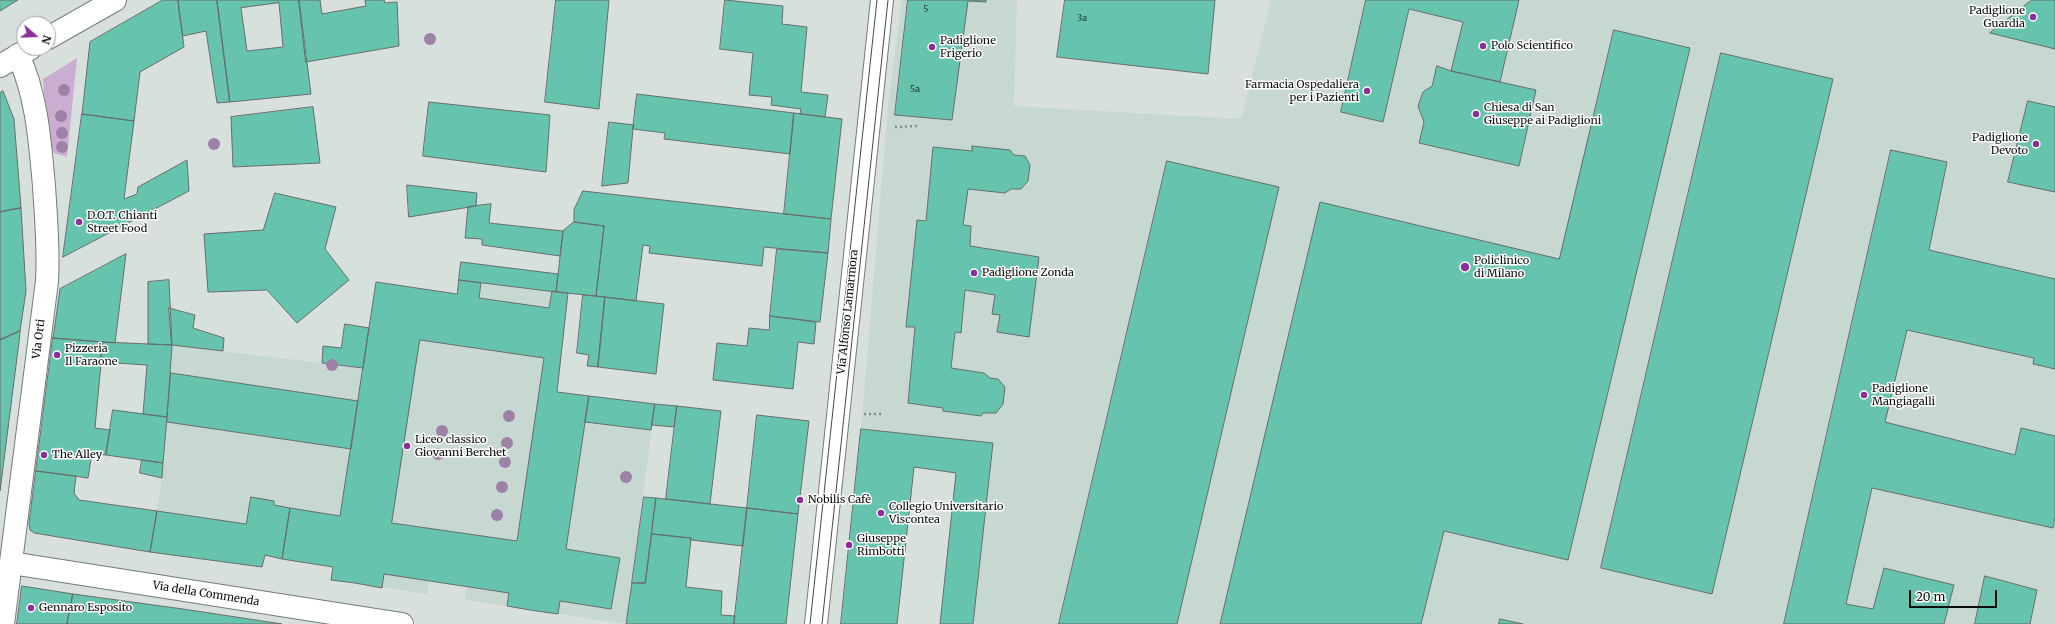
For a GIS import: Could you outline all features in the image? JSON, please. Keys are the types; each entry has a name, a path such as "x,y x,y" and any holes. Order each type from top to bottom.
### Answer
{"street":[{"path":"56,33 115,0"},
{"name":"Via Alfonso Lamarmora","path":"816,624 882,0"},
{"path":"0,66 18,56"},
{"name":"Via Orti","path":"3,624 47,281 49,251 40,140 27,73 25,56"},
{"name":"Via della Commenda","path":"11,563 402,624"}],"path":[{"path":"894,127 918,126"},
{"path":"863,414 882,414"}],"shaded area":[{"name":"Policlinico di Milano","path":"902,0 1017,0 1014,106 1241,119 1271,0 2055,0 2055,624 973,624 993,443 861,429 888,105"},
{"path":"77,58 67,157 54,153 48,143 43,79"},
{"name":"Liceo classico Giovanni Berchet","path":"459,280 568,293 557,392 655,404 626,624 465,600 466,587 429,582 427,594 331,580 333,567 265,556 262,567 150,552 162,478 172,345 363,368 457,294"}],"building":[{"path":"0,0 18,0 0,11"},
{"path":"163,0 178,0 184,47 140,72 134,121 82,114 90,42"},
{"path":"178,0 217,0 230,102 217,103 206,31 183,36"},
{"path":"217,0 299,0 311,94 230,102","holes":["279,3 283,47 247,51 241,8"]},
{"path":"299,0 320,0 322,14 366,6 365,0 384,0 385,3 397,2 399,46 306,62"},
{"path":"556,0 609,0 599,109 545,102"},
{"path":"725,0 783,6 782,24 807,27 801,92 828,95 825,117 800,114 801,109 771,105 772,97 749,95 753,53 720,49"},
{"name":"Padiglione Frigerio","path":"908,0 986,0 986,2 968,1 952,120 895,115"},
{"path":"1065,0 1215,0 1208,74 1057,57"},
{"name":"Polo Scientifico","path":"1366,0 1519,0 1500,82 1451,71 1463,22 1409,9 1383,122 1341,112"},
{"name":"Padiglione Guardia","path":"2032,0 2055,0 2055,49 1990,33"},
{"path":"1614,30 1690,48 1568,560 1444,531 1421,624 1220,624 1320,202 1559,259"},
{"path":"1721,53 1833,79 1712,594 1601,568"},
{"name":"Chiesa di San Giuseppe ai Padiglioni","path":"1437,66 1451,71 1536,90 1519,166 1419,143 1424,122 1418,106 1423,92 1432,86"},
{"path":"3,91 14,119 21,208 0,212 0,93"},
{"path":"637,94 794,113 790,154 664,139 665,133 633,129"},
{"name":"Padiglione Devoto","path":"2028,101 2055,107 2055,192 2008,182"},
{"path":"429,102 550,115 546,172 423,156"},
{"path":"313,107 320,163 233,167 231,117"},
{"path":"794,113 842,119 831,219 784,214"},
{"path":"82,114 134,121 124,199 137,194 138,187 187,160 189,191 63,257"},
{"path":"609,122 634,125 628,183 602,186"},
{"name":"Padiglione Zonda","path":"972,146 1010,150 1014,155 1025,156 1030,165 1028,181 1021,189 1011,189 1005,193 968,189 963,225 971,226 970,246 1039,257 1029,337 997,332 1000,315 992,314 995,295 965,290 961,333 955,332 951,368 984,373 990,378 998,379 1005,387 1003,404 996,413 983,413 981,416 943,411 943,408 908,403 915,327 906,327 917,220 926,221 933,147 972,151"},
{"name":"Padiglione Mangiagalli","path":"1891,150 1947,162 1929,250 2055,279 2055,369 2033,364 2034,358 1907,330 1885,422 2015,455 2021,428 2055,436 2055,517 2053,528 1872,488 1846,604 1873,609 1884,568 1954,585 1944,624 1784,624"},
{"path":"1167,161 1279,187 1177,624 1059,624"},
{"path":"407,185 477,193 476,206 409,217"},
{"path":"583,191 831,219 828,253 764,247 762,266 649,253 650,246 643,245 636,301 596,296 604,226 574,222 574,210"},
{"path":"275,193 336,207 325,249 349,280 297,323 267,290 208,292 204,234 263,230"},
{"path":"491,204 489,223 563,231 560,256 482,245 482,239 465,238 468,207"},
{"path":"21,208 26,291 20,331 0,340 0,212"},
{"path":"574,222 604,226 596,296 556,292 563,231"},
{"path":"777,249 828,253 820,322 770,316"},
{"path":"126,254 115,343 53,338 60,289"},
{"path":"461,262 558,274 556,292 459,280"},
{"path":"169,280 172,345 148,344 148,282"},
{"path":"459,280 481,283 479,298 549,308 552,291 568,293 557,392 589,396 566,549 620,558 611,609 560,601 558,614 530,610 507,606 509,593 384,574 382,588 331,580 333,567 282,559 290,508 340,516 376,282 457,294","holes":["420,340 544,358 517,541 392,523"]},
{"path":"583,295 605,297 598,367 587,366 589,355 577,353"},
{"path":"605,297 664,304 656,374 598,367"},
{"path":"169,308 195,315 193,328 224,338 223,351 172,345"},
{"path":"770,316 816,322 814,344 798,342 793,389 713,380 717,343 747,346 749,328 769,330"},
{"path":"345,324 369,328 363,368 322,363 323,346 341,348"},
{"path":"20,331 19,342 0,491 0,340"},
{"path":"53,338 103,342 95,428 110,430 106,455 92,453 88,478 36,471"},
{"path":"103,342 172,345 167,417 143,414 147,365 100,362"},
{"path":"171,373 358,401 351,449 167,422"},
{"path":"589,396 655,404 651,430 585,422"},
{"path":"655,404 677,406 674,427 652,425"},
{"path":"677,406 721,411 710,504 666,499"},
{"path":"113,410 167,417 163,463 106,455"},
{"path":"757,415 809,421 798,514 747,508"},
{"name":"Collegio Universitario Viscontea","path":"861,429 993,443 973,624 940,624 956,473 914,467 897,624 841,624"},
{"path":"142,460 163,463 162,478 140,473"},
{"path":"36,471 76,476 74,493 79,500 157,511 150,552 34,533 30,530 29,524"},
{"path":"251,497 274,501 274,505 290,508 282,559 265,555 262,567 150,552 157,511 246,524"},
{"path":"644,497 656,498 645,583 632,583"},
{"path":"656,498 747,508 743,546 652,534"},
{"path":"747,508 798,514 786,624 734,624"},
{"path":"652,534 691,538 686,587 722,591 721,615 735,616 734,624 626,624 632,583 645,583"},
{"path":"1985,576 2037,590 2030,624 1975,624"},
{"path":"22,586 73,594 67,624 17,624"},
{"path":"73,594 183,609 282,624 67,624"},
{"path":"1500,619 1523,624 1499,624"}],"tram line":[{"path":"810,624 877,0"},
{"path":"822,624 888,0"}],"place":[{"name":"Padiglione Guardia","path":"2033,17"},
{"name":"Polo Scientifico","path":"1483,46"},
{"name":"Padiglione Frigerio","path":"932,47"},
{"name":"Farmacia Ospedaliera per i Pazienti","path":"1367,91"},
{"name":"Chiesa di San Giuseppe ai Padiglioni","path":"1476,114"},
{"name":"Padiglione Devoto","path":"2036,144"},
{"name":"D.O.T. Chianti Street Food","path":"79,222"},
{"name":"Policlinico di Milano","path":"1465,267"},
{"name":"Padiglione Zonda","path":"974,273"},
{"name":"Pizzeria Il Faraone","path":"57,355"},
{"name":"Padiglione Mangiagalli","path":"1864,395"},
{"name":"Liceo classico Giovanni Berchet","path":"407,446"},
{"name":"The Alley","path":"44,455"},
{"name":"Nobilis Cafè","path":"800,500"},
{"name":"Collegio Universitario Viscontea","path":"881,513"},
{"name":"Giuseppe Rimbotti","path":"849,545"},
{"name":"Gennaro Esposito","path":"31,608"}]}
